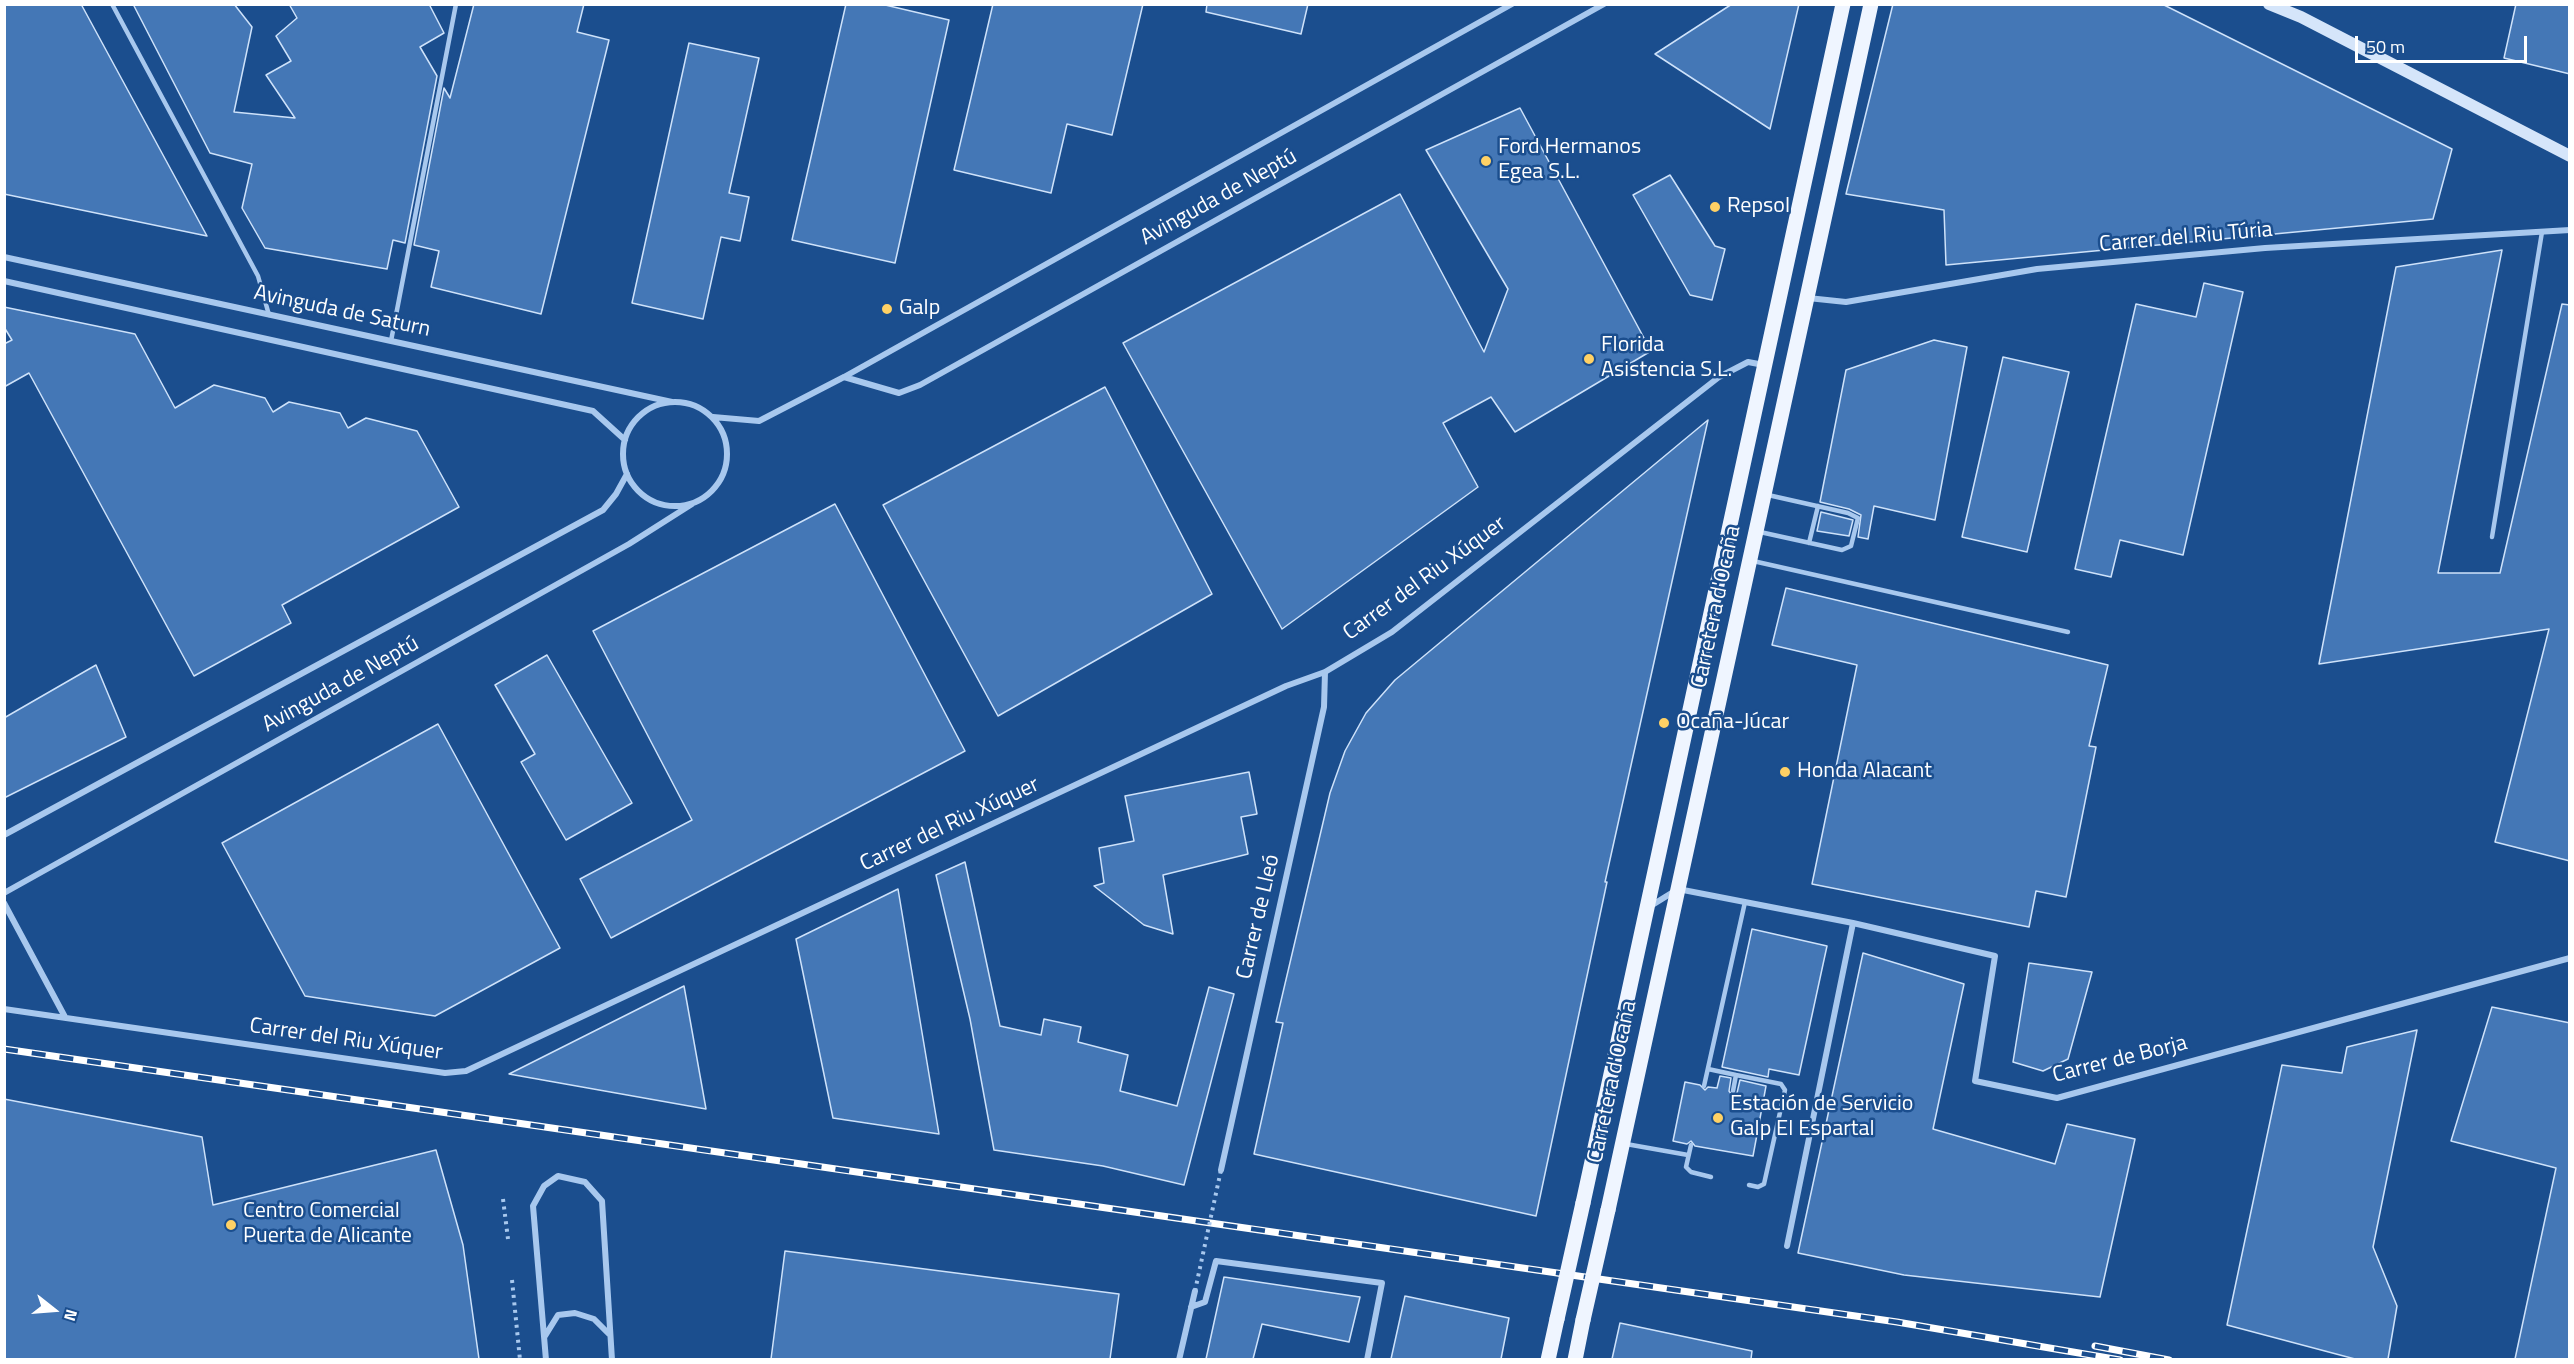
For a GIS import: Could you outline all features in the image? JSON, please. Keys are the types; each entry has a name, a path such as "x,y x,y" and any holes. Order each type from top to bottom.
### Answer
{"main road":[{"name":"Carretera d'Ocaña","path":"1548,1359 1843,4"},
{"name":"Carretera d'Ocaña","path":"1575,1359 1871,4"}],"street":[{"name":"Avinguda de Neptú","path":"713,417 759,421 844,377 1512,4"},
{"name":"Avinguda de Neptú","path":"844,377 899,393 920,385 1604,4"},
{"path":"2269,4 2301,17 2570,156"},
{"path":"2283,4 2301,17"},
{"name":"Carrer del Riu Túria","path":"1808,298 1846,302 2037,269 2265,248 2570,230"},
{"name":"Avinguda de Saturn","path":"4,257 672,402"},
{"name":"Avinguda de Saturn","path":"4,281 593,411 625,440"},
{"name":"Carrer del Riu Xúquer","path":"4,1009 445,1073 466,1071 1286,686 1325,672 1392,632 1719,377 1748,362 1765,365"},
{"path":"672,402 701,408 713,417 723,432 727,449 726,466 719,482 708,495 692,504 666,506 642,495 627,474 624,463 625,440 631,425 642,413 656,405 672,402"},
{"name":"Avinguda de Neptú","path":"4,835 603,510 616,494 627,474"},
{"name":"Avinguda de Neptú","path":"4,893 629,544 692,504"},
{"name":"Carrer de Lleó","path":"1221,1170 1324,707 1325,672"},
{"path":"1646,908 1678,889"},
{"name":"Carrer de Borja","path":"1678,889 1853,923 1995,956 1975,1081 2057,1098 2570,958"},
{"path":"4,903 65,1017"},
{"path":"1787,1246 1853,923"},
{"path":"546,1359 533,1206 544,1186 558,1176 585,1182 602,1201 612,1359"},
{"path":"1191,1307 1205,1302 1216,1262 1382,1283 1367,1359"},
{"path":"1179,1359 1195,1291"},
{"path":"544,1337 558,1315 575,1313 594,1319 610,1334"}],"lane":[{"path":"112,4 258,276 269,315"},
{"path":"391,341 456,4"},
{"path":"2492,537 2542,232"},
{"path":"1757,532 1842,550 1851,546 1858,518 1765,494"},
{"path":"1809,543 1818,506"},
{"path":"1751,560 2068,632"},
{"path":"1704,1086 1745,902"},
{"path":"1708,1069 1781,1084 1785,1090 1764,1184 1758,1187 1749,1185"},
{"path":"1733,1091 1736,1075"},
{"path":"1623,1143 1688,1155"},
{"path":"1691,1145 1686,1167 1691,1172 1711,1177"}],"path":[{"path":"1195,1291 1221,1170"},
{"path":"503,1198 508,1239"},
{"path":"512,1280 520,1359"}],"building":[{"path":"4,4 81,4 207,236 4,194"},
{"path":"133,4 234,4 252,27 234,112 295,118 266,75 291,61 276,36 297,18 289,4 429,4 444,33 420,47 437,76 405,243 393,240 387,269 265,248 242,208 252,164 210,153"},
{"path":"474,4 584,4 577,32 609,40 541,314 431,287 439,251 414,245 444,88 450,98"},
{"path":"846,4 881,4 949,20 895,263 792,240"},
{"path":"993,4 1143,4 1112,135 1067,124 1051,193 954,170"},
{"path":"1207,4 1308,4 1301,34 1206,12"},
{"path":"1732,4 1799,4 1770,129 1655,54"},
{"path":"1893,4 2162,4 2452,149 2433,219 1946,265 1944,210 1846,194"},
{"path":"2516,4 2570,4 2570,74 2504,58"},
{"path":"689,43 759,58 729,193 749,197 740,241 721,237 703,319 632,303"},
{"path":"1520,108 1651,351 1515,432 1491,397 1443,423 1478,487 1282,629 1123,343 1400,194 1484,352 1508,289 1426,150"},
{"path":"1670,175 1715,246 1725,249 1712,300 1690,295 1633,195"},
{"path":"2502,250 2438,573 2500,573 2562,304 2570,305 2570,861 2495,842 2549,629 2319,664 2396,267"},
{"path":"2204,283 2243,292 2183,555 2120,540 2111,577 2075,569 2136,304 2196,317"},
{"path":"4,307 135,334 175,408 214,385 265,398 273,412 289,402 340,413 348,428 366,418 417,431 459,507 282,605 291,623 194,676 29,373 4,387 4,344 12,340 4,327"},
{"path":"1934,340 1967,347 1935,520 1874,506 1868,539 1858,537 1861,515 1849,509 1820,502 1846,370"},
{"path":"2003,357 2069,372 2027,552 1962,537"},
{"path":"1105,387 1212,594 998,716 883,505"},
{"path":"1708,420 1605,882 1607,882 1536,1216 1254,1154 1283,1023 1276,1022 1330,793 1345,751 1366,713 1395,680"},
{"path":"835,504 965,751 611,938 580,879 692,820 593,631"},
{"path":"1821,512 1853,520 1849,536 1817,531"},
{"path":"1786,588 2108,665 2089,746 2096,747 2066,897 2036,891 2029,927 1812,884 1857,665 1772,645"},
{"path":"547,655 632,803 566,840 521,762 535,754 495,685"},
{"path":"96,665 126,737 4,798 4,718"},
{"path":"438,724 560,948 435,1016 305,996 222,843"},
{"path":"1249,772 1257,814 1241,817 1248,854 1163,875 1173,934 1144,925 1094,886 1104,883 1099,848 1134,841 1125,796"},
{"path":"965,862 1000,1026 1041,1035 1044,1019 1081,1027 1078,1042 1128,1055 1120,1091 1177,1106 1209,987 1234,994 1184,1185 1103,1166 994,1150 970,1019 936,875"},
{"path":"898,889 939,1134 833,1118 796,939"},
{"path":"1752,929 1827,946 1799,1075 1769,1069 1768,1077 1722,1067"},
{"path":"1863,953 1964,984 1933,1129 2055,1164 2067,1124 2135,1139 2100,1297 1904,1275 1798,1253"},
{"path":"2029,963 2092,972 2068,1059 2043,1071 2013,1062"},
{"path":"684,986 706,1109 509,1074"},
{"path":"2492,1007 2570,1023 2570,1359 2515,1359 2556,1168 2451,1141"},
{"path":"2417,1030 2373,1247 2397,1306 2388,1359 2355,1359 2227,1325 2282,1065 2342,1073 2347,1047"},
{"path":"1720,1076 1731,1078 1729,1091 1732,1095 1737,1093 1740,1080 1766,1086 1753,1156 1695,1146 1691,1141 1687,1144 1673,1141 1685,1082 1700,1085 1705,1090 1708,1087 1717,1088"},
{"name":"Centro Comercial Puerta de Alicante","path":"4,1099 202,1137 213,1205 436,1150 463,1245 479,1359 4,1359"},
{"path":"785,1251 1119,1294 1110,1359 771,1359"},
{"path":"1224,1277 1360,1297 1349,1342 1262,1324 1253,1359 1206,1359"},
{"path":"1405,1296 1509,1318 1501,1359 1391,1359"},
{"path":"1620,1323 1752,1351 1751,1359 1612,1359"}],"railway":[{"path":"4,1049 1897,1322 2120,1360"},
{"path":"2095,1346 2169,1360"}],"place":[{"name":"Ford Hermanos Egea S.L.","path":"1486,161"},
{"name":"Repsol","path":"1715,207"},
{"name":"Galp","path":"887,309"},
{"name":"Florida Asistencia S.L.","path":"1589,359"},
{"name":"Ocaña-Júcar","path":"1664,723"},
{"name":"Honda Alacant","path":"1785,772"},
{"name":"Estación de Servicio Galp El Espartal","path":"1718,1118"},
{"name":"Centro Comercial Puerta de Alicante","path":"231,1225"}]}
